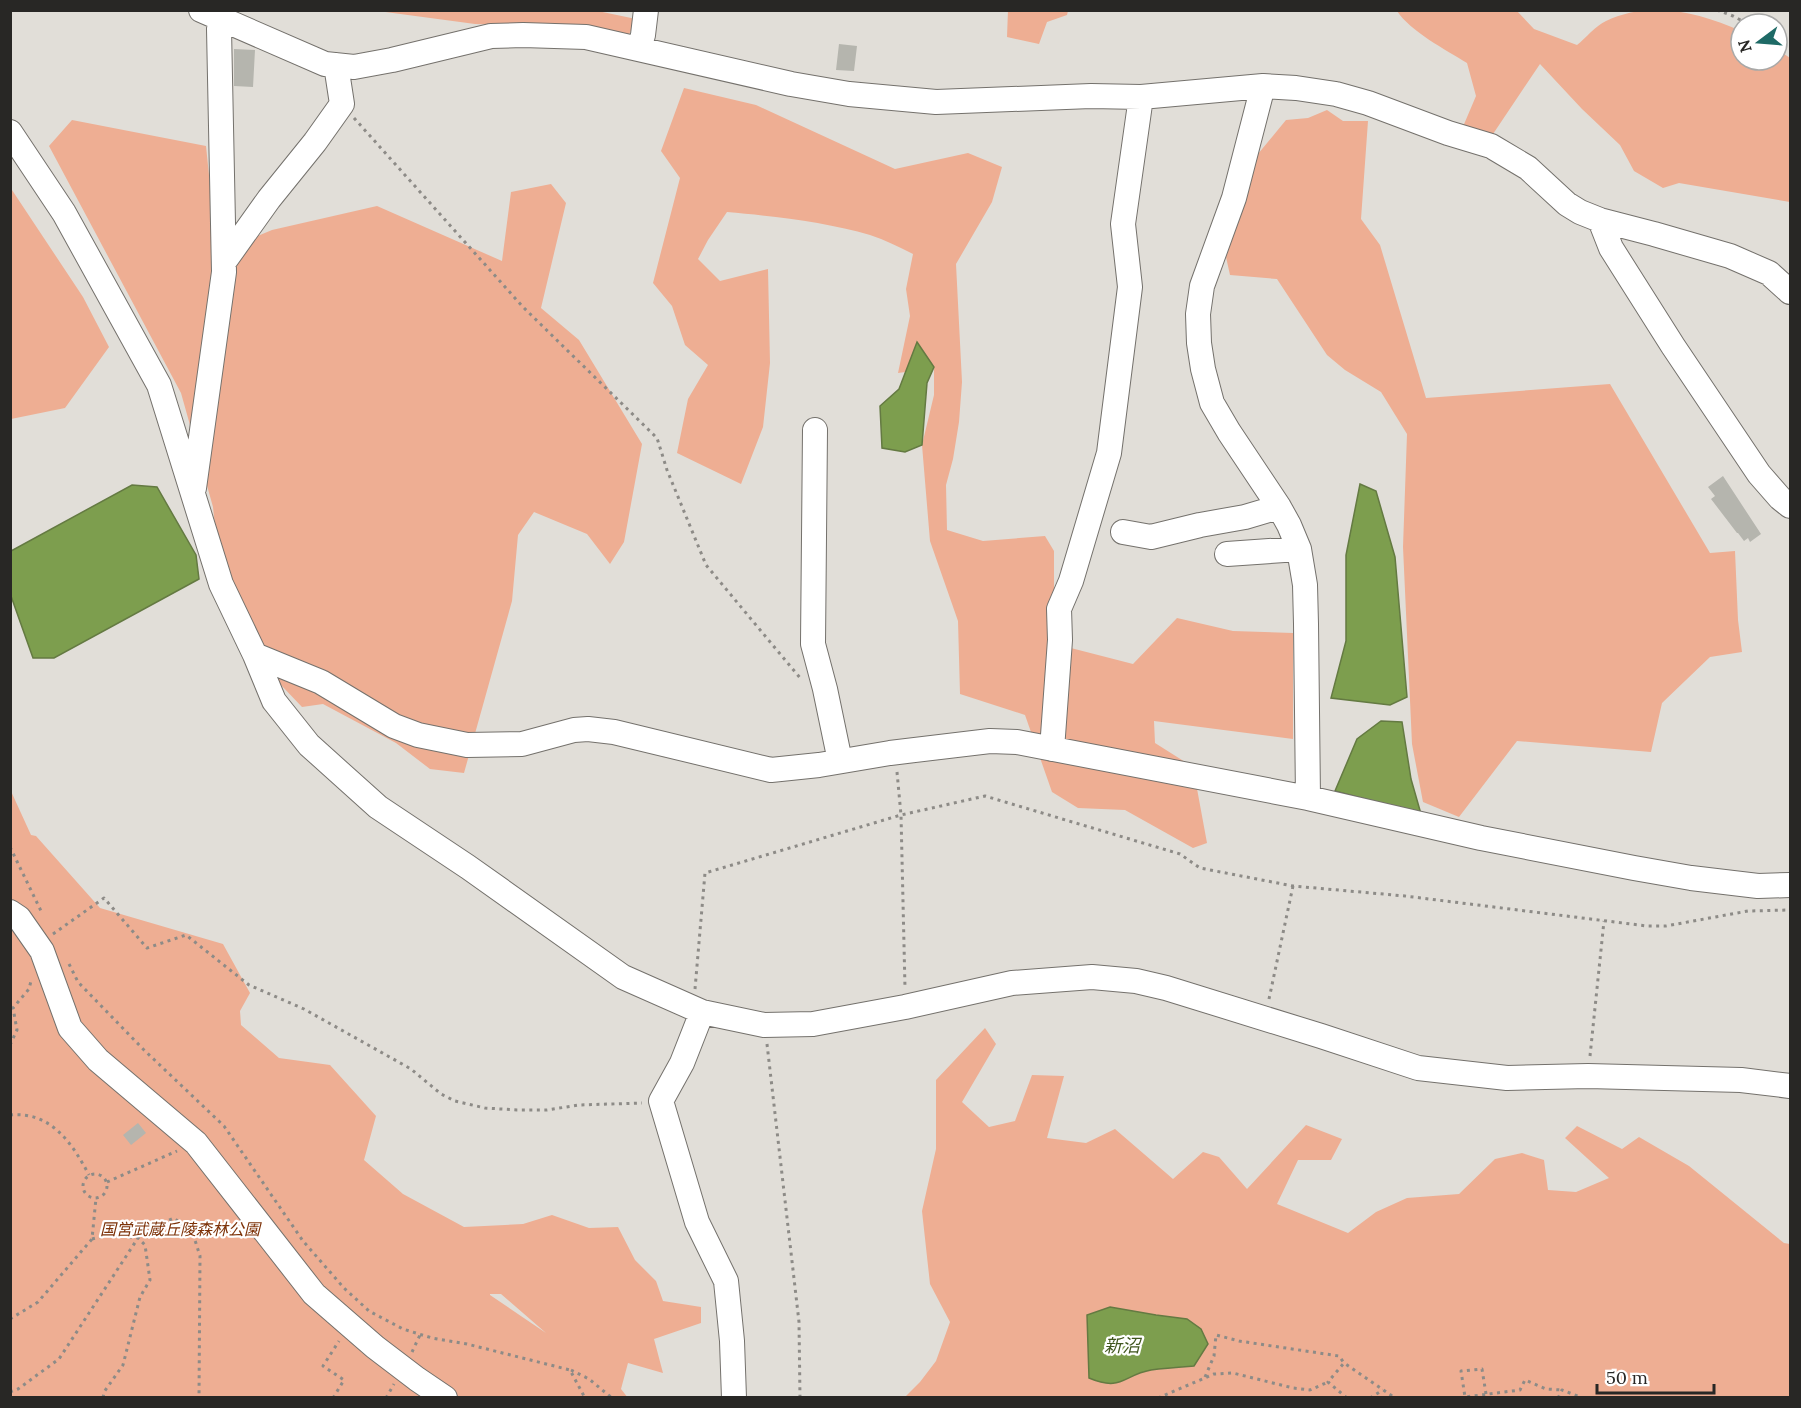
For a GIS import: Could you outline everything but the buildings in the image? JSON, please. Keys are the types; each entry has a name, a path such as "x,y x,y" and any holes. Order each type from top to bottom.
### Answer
{"street":[{"path":"639,49 646,10"},
{"path":"211,15 325,64 354,67 491,36 523,35 586,37 791,84 849,94 936,102 1091,96 1142,97 1263,86 1336,94 1491,146 1528,168 1567,204 1580,212 1600,220 1730,256 1769,273 1791,292"},
{"path":"193,497 224,272 219,29 211,15"},
{"path":"224,262 342,104 336,65"},
{"path":"1263,86 1234,198 1202,286 1198,314 1199,343 1212,403 1228,432 1279,507 1299,549 1305,585 1308,798"},
{"path":"1052,749 1060,640 1059,609 1071,581 1109,453 1130,286 1123,224 1142,97"},
{"path":"10,132 64,213 159,385 221,584 274,701 309,746 378,807 468,867 623,977 698,1010 764,1025 813,1024 905,1007 1012,982 1092,977 1136,981 1166,988 1418,1068 1507,1078 1588,1076 1741,1080 1791,1086"},
{"path":"1600,220 1611,248 1673,346 1759,474 1780,498 1791,506"},
{"path":"815,430 813,644 840,761"},
{"path":"1123,532 1150,537 1245,517 1279,507"},
{"path":"1227,554 1299,549"},
{"path":"1060,640 1071,608"},
{"path":"255,655 321,682 394,726 418,735 468,745 522,744 574,730 588,729 614,732 771,770 990,741 1017,742 1308,798 1481,838 1691,878 1758,886 1791,885"},
{"path":"20,917 42,951 70,1028 98,1060 196,1143 314,1294 375,1347 445,1398"},
{"path":"698,1010 682,1063 661,1101 697,1222 726,1281 732,1341 734,1398"}],"path":[{"path":"342,104 523,307 657,438 667,470 706,565 801,678 825,689"},
{"path":"890,753 896,766 901,815 905,1007"},
{"path":"698,1010 705,873 901,815 985,796 1180,854 1200,868 1293,886 1405,896 1647,926 1666,926 1748,911 1791,910"},
{"path":"10,847 20,917"},
{"path":"1265,1019 1293,886"},
{"path":"53,934 104,898 147,948 186,935 249,985 304,1009 411,1069 441,1094 455,1101 485,1108 517,1110 547,1110 579,1105 661,1101"},
{"path":"1588,1076 1604,921"},
{"path":"69,963 78,982 143,1049 224,1126 303,1241 344,1288 369,1311 403,1329 432,1338 467,1344 570,1370 589,1379 612,1398"},
{"path":"10,1045 18,1030 13,1008 29,989 32,980"},
{"path":"764,1025 799,1322 800,1398"},
{"path":"10,1115 25,1114 51,1125 76,1150 89,1175"},
{"path":"107,1182 196,1143"},
{"path":"89,1175 100,1175 104,1178 107,1182 105,1193 96,1198 91,1197 84,1190 85,1179 89,1175"},
{"path":"10,1318 38,1302 92,1239 96,1198"},
{"path":"10,1392 18,1389 59,1359 138,1238 155,1226 174,1218 192,1234 200,1256 199,1398"},
{"path":"92,1239 109,1235 138,1238 145,1245 150,1280 140,1297 123,1365 104,1392 103,1398"},
{"path":"333,1398 344,1380 323,1366 349,1324"},
{"path":"1204,1378 1214,1356 1216,1335 1239,1341 1339,1356 1344,1362 1395,1398"},
{"path":"1158,1398 1214,1374 1233,1373 1310,1390 1328,1382 1344,1362"},
{"path":"1486,1394 1482,1369 1461,1371 1465,1397 1520,1390 1525,1380 1546,1389 1562,1390 1583,1398"},
{"path":"570,1370 585,1398"},
{"path":"1328,1382 1347,1398"},
{"path":"1370,1398 1383,1390"},
{"path":"1558,1398 1562,1390"}],"green space":[{"path":"593,10 636,19 628,37 555,27 475,24 378,11"},
{"path":"1008,10 1068,11 1067,15 1047,22 1039,44 1007,37"},
{"path":"1397,11 1517,11 1534,29 1577,45 1602,23 1639,11 1674,11 1708,18 1729,26 1729,72 1789,72 1790,58 1790,202 1679,183 1663,188 1634,171 1620,145 1540,64 1489,140 1462,129 1476,96 1467,63 1419,33"},
{"path":"684,88 756,105 895,169 968,153 1002,167 992,202 956,264 962,382 959,422 946,485 947,530 983,541 1045,536 1054,551 1054,615 1067,647 1133,664 1177,618 1233,631 1293,633 1293,739 1154,721 1155,743 1193,767 1207,843 1193,848 1125,810 1078,808 1052,792 1025,715 960,694 958,621 930,541 922,445 934,395 934,368 898,373 910,316 906,289 913,254 876,237 836,226 727,212 698,259 720,281 768,269 770,363 763,427 741,484 677,453 688,399 708,365 685,345 672,306 653,283 680,178 661,151"},
{"path":"1327,110 1343,121 1368,121 1361,219 1380,245 1426,398 1610,384 1710,553 1735,551 1742,652 1710,657 1662,703 1651,752 1517,741 1459,817 1423,802 1412,744 1403,547 1407,434 1381,392 1345,370 1327,355 1277,279 1230,275 1226,257 1245,199 1253,160 1286,120 1308,118"},
{"path":"72,120 206,146 217,253 272,230 377,206 502,261 511,192 551,184 566,203 541,308 579,340 642,444 624,542 610,564 587,534 534,512 518,535 512,601 464,773 430,769 396,743 323,704 302,707 238,640 221,584 213,507 181,393 49,146"},
{"path":"10,187 83,297 109,347 65,408 11,419"},
{"name":"国営武蔵丘陵森林公園","path":"10,789 31,835 36,836 100,908 223,944 250,993 240,1011 241,1025 279,1058 330,1065 376,1116 364,1160 403,1194 464,1227 523,1224 552,1215 589,1228 618,1227 635,1260 656,1281 663,1301 701,1307 701,1323 654,1339 663,1373 628,1363 621,1389 628,1398 11,1397","holes":["501,1294 546,1333 490,1295"]},
{"path":"985,1028 996,1044 962,1102 989,1127 1015,1121 1032,1075 1064,1076 1047,1138 1086,1143 1115,1129 1173,1179 1203,1152 1219,1157 1247,1189 1306,1125 1342,1139 1331,1160 1298,1160 1277,1204 1348,1233 1376,1212 1407,1198 1459,1194 1495,1159 1522,1153 1544,1160 1548,1190 1576,1192 1609,1178 1565,1138 1577,1126 1622,1149 1639,1137 1689,1166 1784,1243 1790,1244 1790,1397 904,1398 936,1361 950,1322 930,1284 922,1211 936,1149 936,1080"}],"water":[{"path":"917,342 934,367 927,383 922,445 905,452 882,448 880,406 899,389"},
{"path":"1360,484 1376,491 1395,557 1407,697 1390,705 1331,698 1346,641 1346,555"},
{"path":"132,485 157,487 196,555 199,579 54,658 33,658 11,596 11,551"},
{"path":"1381,721 1402,722 1411,779 1421,814 1335,791 1357,739"},
{"name":"新沼","path":"1110,1307 1187,1319 1201,1329 1208,1344 1194,1366 1151,1370 1116,1383 1100,1382 1089,1378 1087,1315"}]}
